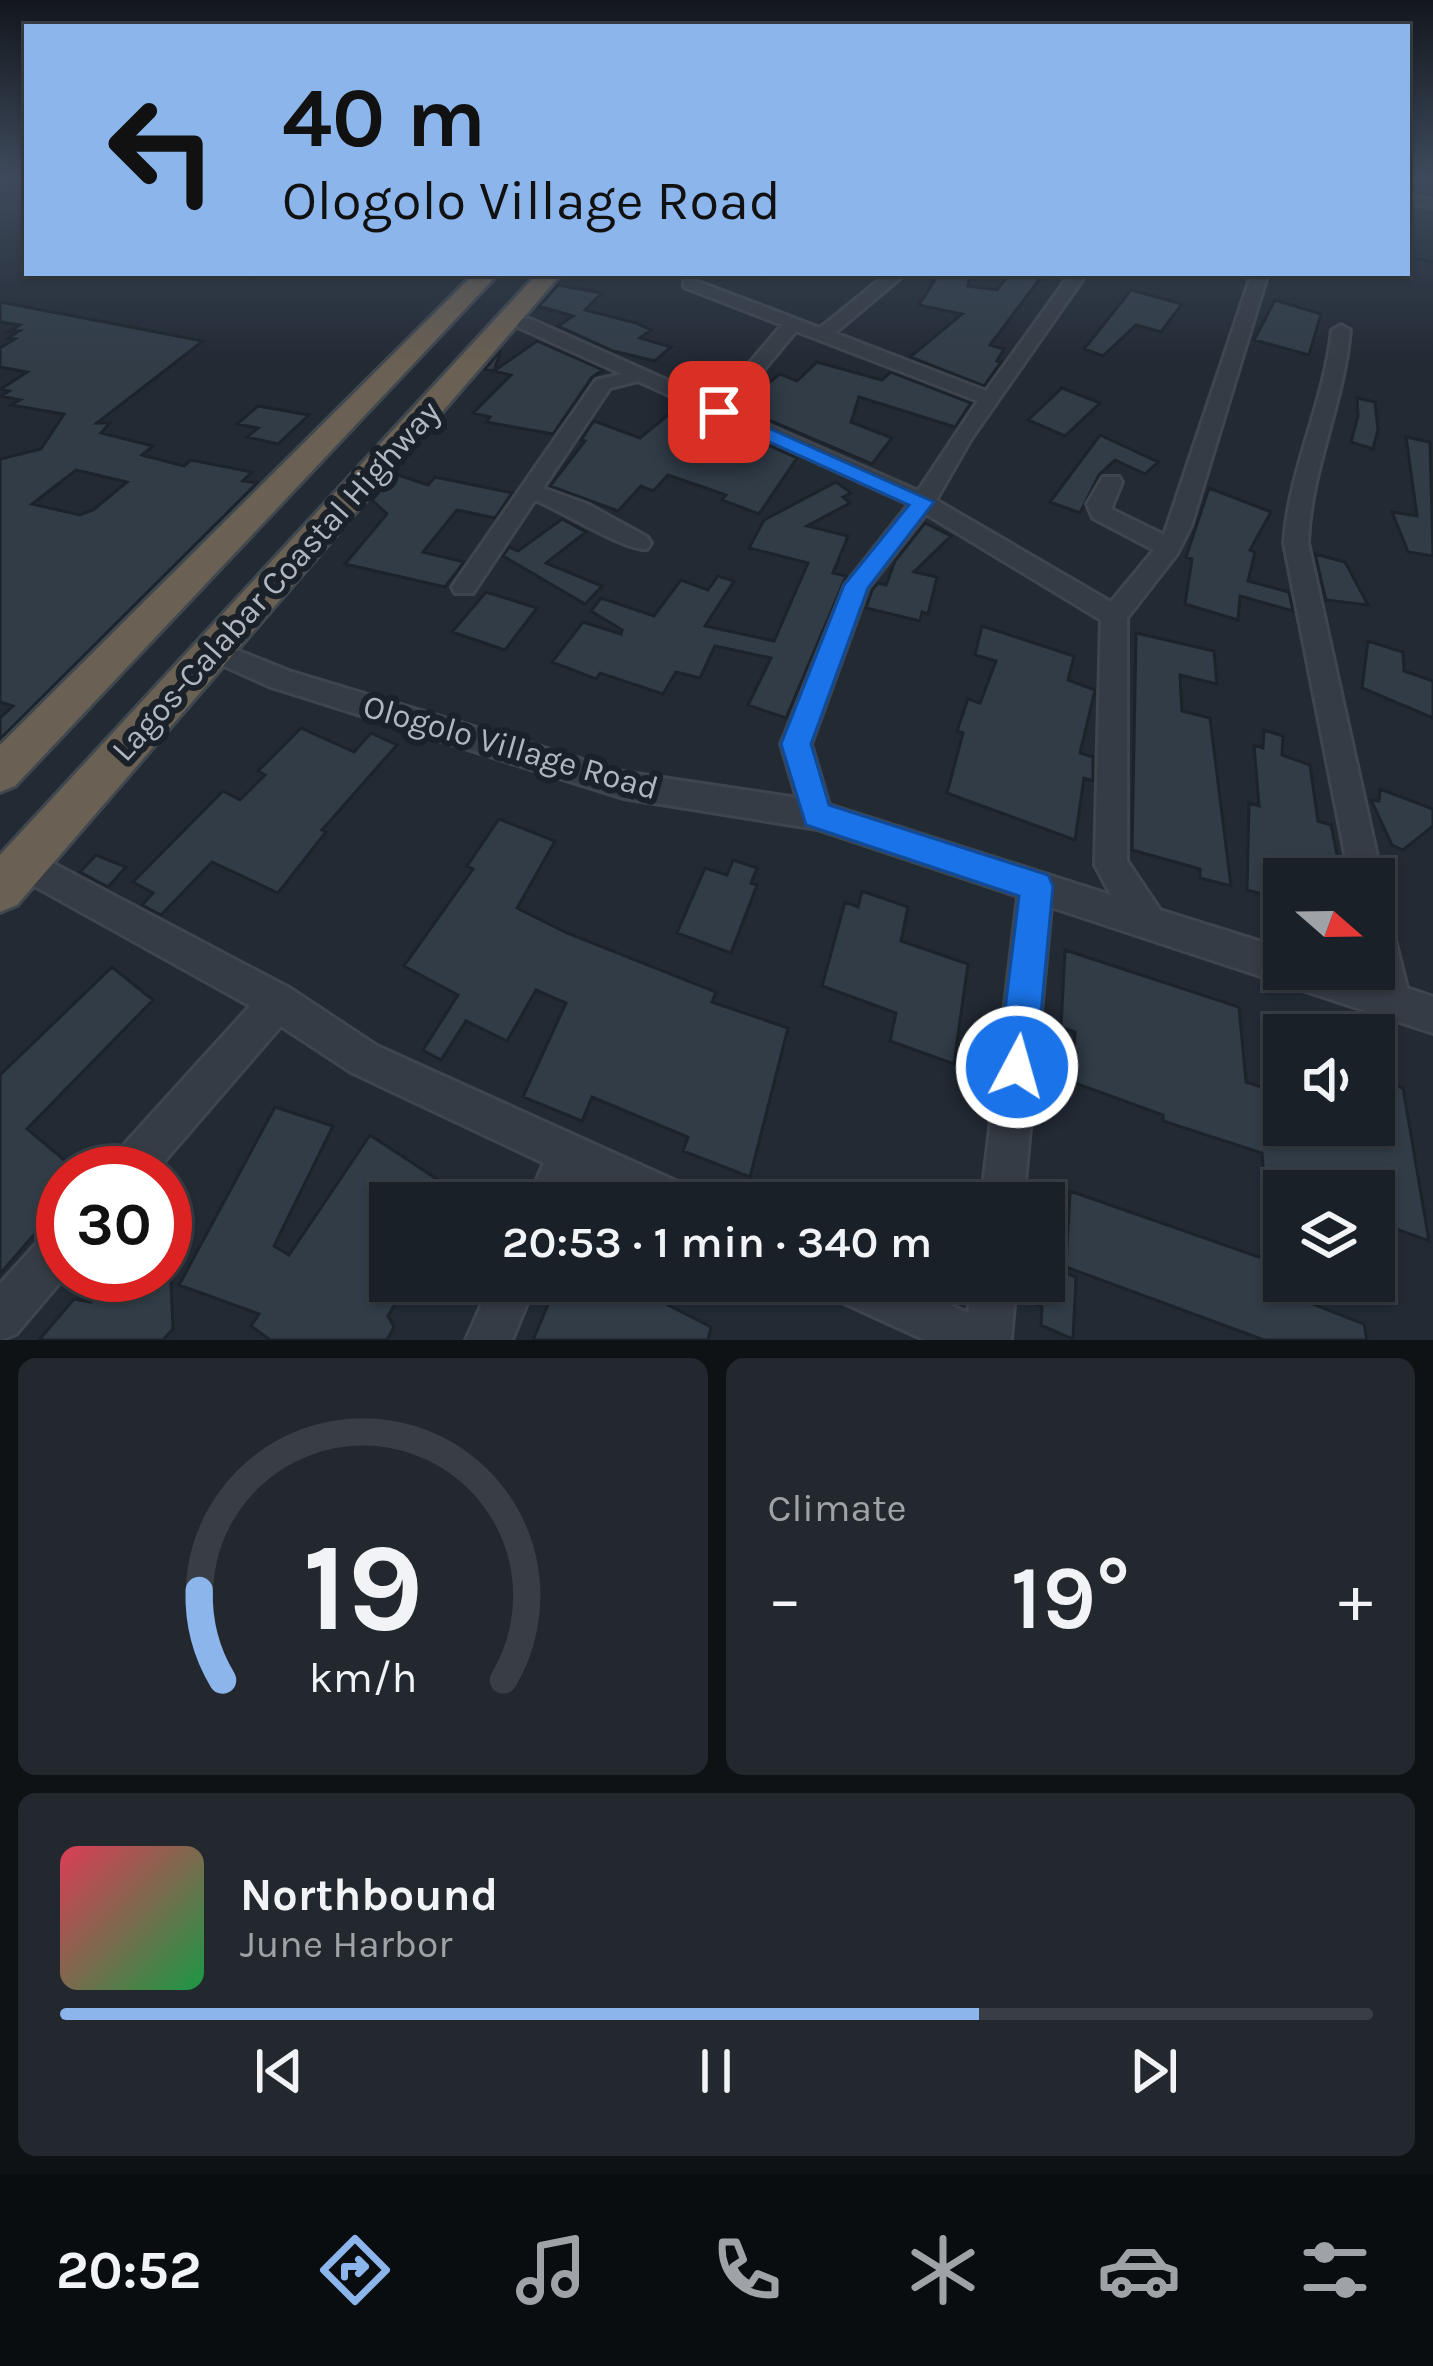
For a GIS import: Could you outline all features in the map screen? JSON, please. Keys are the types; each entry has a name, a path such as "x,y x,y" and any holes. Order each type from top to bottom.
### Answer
{"highway":[{"name":"Lagos-Calabar Coastal Highway","path":"0,773 485,276"},
{"name":"Lagos-Calabar Coastal Highway","path":"0,889 548,276"}],"street":[{"path":"820,335 894,276"},
{"path":"817,815 799,759 799,730 857,585 923,502 1077,276"},
{"path":"1148,922 1111,865 1114,616 1169,548 1259,276"},
{"path":"690,284 990,400"},
{"path":"524,323 923,502 1114,616"},
{"path":"719,412 792,325"},
{"path":"1341,330 1336,382 1329,391 1316,453 1298,502 1296,543 1362,858"},
{"path":"464,587 603,384 644,374"},
{"path":"1111,482 1098,504 1101,512 1169,548"},
{"path":"529,490 578,509 639,543"},
{"name":"Ologolo Village Road","path":"224,655 281,679 622,785 817,815 1263,960"},
{"path":"41,872 278,1002 364,1059 630,1182"},
{"path":"1004,1182 1036,886"},
{"name":"Ologolo Village Road","path":"1357,990 1433,1015"},
{"path":"1390,990 1392,1001"},
{"path":"152,1146 278,1002"},
{"path":"557,1182 568,1154"},
{"path":"0,1318 36,1277"},
{"path":"489,1340 505,1302"},
{"path":"893,1302 976,1340"},
{"path":"988,1340 992,1302"}],"building":[{"path":"937,276 970,276 968,286 997,290 1008,276 1042,276 990,345 1004,349 984,386 910,357 962,314 919,305"},
{"path":"558,285 602,293 585,310 636,323 651,330 640,338 671,347 655,361 613,351 558,326 573,316 539,306"},
{"path":"1131,290 1182,304 1161,332 1136,325 1103,356 1084,349"},
{"path":"1275,300 1321,314 1309,355 1254,340"},
{"path":"0,302 203,341 97,423 110,423 101,433 153,446 142,455 184,466 191,460 252,472 243,481 257,483 0,739 0,718 13,706 0,702 0,459 41,449 64,414 11,405 20,400 1,396 9,391 1,389 27,372 0,367 0,348 15,339 8,338 19,331 10,331 20,325 0,322","holes":["76,470 127,482 80,515 32,504"]},
{"path":"537,341 603,370 592,377 553,434 486,422 490,417 473,413 511,375 485,369 501,350 494,371"},
{"path":"817,362 882,380 891,372 971,403 955,427 859,397 851,422 892,438 872,464 738,407 756,386 762,388 780,374 797,381"},
{"path":"700,364 732,372 715,397 696,388 701,382 686,378"},
{"path":"1062,388 1100,403 1065,436 1028,420"},
{"path":"1357,398 1375,402 1378,430 1373,449 1351,442"},
{"path":"680,405 696,412 671,437 720,454 739,432 797,458 759,514 722,500 726,495 668,475 653,491 641,486 618,511 550,486 585,441 581,440 594,421 640,438"},
{"path":"258,406 309,415 278,444 247,437 258,428 237,424"},
{"path":"1100,435 1158,462 1145,474 1115,460 1099,475 1080,513 1050,502"},
{"path":"1406,437 1430,442 1433,556 1408,552 1392,512 1417,516"},
{"path":"395,474 428,485 435,477 512,493 495,518 457,510 423,552 464,562 445,587 345,564 387,514 372,500"},
{"path":"836,482 851,493 843,497 850,503 807,526 848,536 833,573 846,576 786,718 748,705 771,658 715,646 700,678 676,672 663,694 600,673 596,679 552,662 583,622 621,634 622,630 591,611 601,598 654,616 681,580 708,590 718,576 734,581 705,626 774,641 808,563 749,548 764,520"},
{"path":"1209,488 1271,512 1250,550 1255,552 1248,581 1289,592 1293,611 1240,596 1238,620 1185,604 1192,559 1186,557"},
{"path":"562,519 586,532 546,563 602,586 585,604 503,556 509,547 518,551"},
{"path":"925,523 951,536 914,572 937,577 928,614 922,612 920,621 866,608 872,590 878,583 886,585 895,561"},
{"path":"1315,554 1345,562 1368,605 1326,600"},
{"path":"486,592 537,608 505,650 452,632"},
{"path":"982,626 1074,656 1068,680 1095,690 1080,753 1093,757 1093,781 1084,778 1075,840 947,793 963,733 957,731 968,699 980,703 996,661 975,655"},
{"path":"1136,633 1214,651 1217,684 1180,675 1182,711 1210,718 1231,886 1200,878 1200,869 1132,850"},
{"path":"1368,641 1403,652 1404,671 1433,681 1433,718 1362,688"},
{"path":"301,728 354,752 371,733 397,745 322,830 326,832 278,893 212,862 161,915 142,905 153,893 133,882 223,791 240,800 265,775 258,771"},
{"path":"1264,730 1283,736 1282,755 1310,765 1318,821 1331,825 1338,858 1263,858 1263,894 1247,890 1249,803 1259,806 1254,745 1263,748"},
{"path":"1380,789 1433,809 1433,826 1403,850 1392,845 1371,800 1379,801"},
{"path":"499,819 555,841 517,908 716,992 712,1002 788,1028 750,1177 683,1151 688,1137 592,1097 582,1121 523,1097 566,1003 536,990 507,1041 466,1021 441,1060 423,1050 458,995 404,966 473,869 467,866"},
{"path":"96,855 126,867 108,887 80,872"},
{"path":"733,860 757,868 751,883 757,885 731,953 677,933 705,868 727,875"},
{"path":"862,891 908,907 901,941 968,964 954,1064 890,1041 896,1013 822,986 845,902 858,907"},
{"path":"1065,950 1239,1007 1246,1082 1263,1087 1263,1146 1395,1146 1395,1085 1403,1088 1429,1241 1395,1229 1395,1170 1263,1170 1262,1153 1163,1121 1163,1115 1072,1082 1075,1032 1061,1027"},
{"path":"112,967 153,1000 27,1129 47,1146 36,1146 36,1232 0,1274 0,1075"},
{"path":"275,1107 333,1126 274,1246 289,1255 370,1135 441,1182 369,1182 369,1302 396,1302 388,1316 394,1327 387,1340 270,1340 251,1326 259,1314 192,1290 192,1261"},
{"path":"1070,1191 1262,1258 1263,1302 1308,1302 1364,1324 1367,1340 1264,1340 1066,1267"},
{"path":"1065,1273 1076,1277 1073,1339 1041,1325 1042,1307 1032,1302 1065,1302"},
{"path":"71,1302 172,1302 173,1329 163,1340 39,1340"},
{"path":"549,1302 662,1302 711,1327 708,1340 533,1340"}],"waterway":[{"path":"1410,258 1433,262"}],"route":[{"path":"719,412 923,502 875,556 857,585 796,744 817,815 1036,886 1017,1067"}]}
